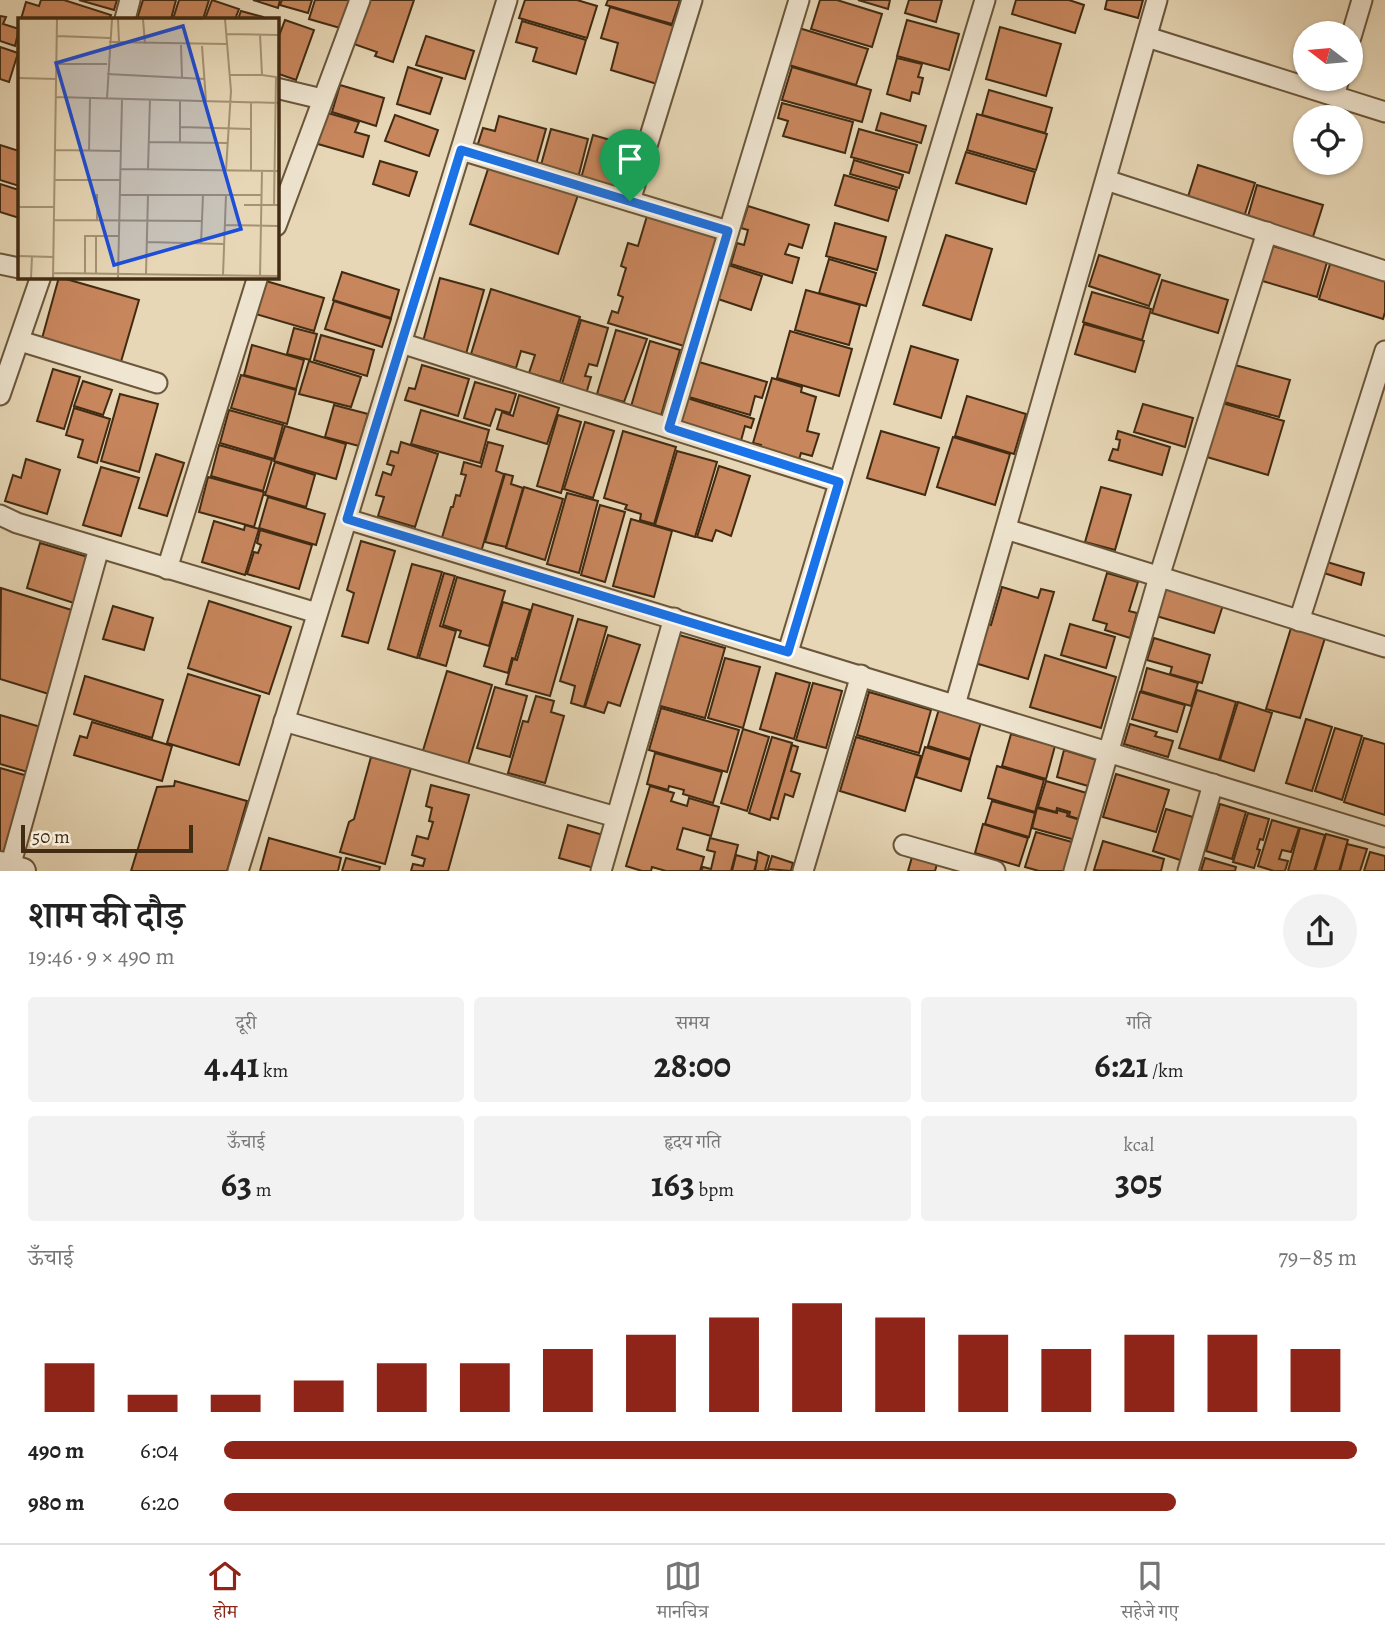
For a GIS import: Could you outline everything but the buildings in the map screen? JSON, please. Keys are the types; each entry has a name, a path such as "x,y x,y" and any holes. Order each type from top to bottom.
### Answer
{"street":[{"path":"125,18 130,0"},
{"path":"278,220 360,0"},
{"path":"238,871 508,0"},
{"path":"630,201 692,0"},
{"path":"669,428 799,0"},
{"path":"788,652 985,0"},
{"path":"955,705 1157,0"},
{"path":"1356,21 1362,0"},
{"path":"1147,37 1293,76"},
{"path":"278,88 322,99"},
{"path":"1344,91 1385,112"},
{"path":"461,150 728,231"},
{"path":"1106,180 1385,271"},
{"path":"1074,871 1159,578 1267,232"},
{"path":"0,264 18,268"},
{"path":"0,395 40,278"},
{"path":"167,569 257,278"},
{"path":"20,341 157,383"},
{"path":"401,343 839,482"},
{"path":"1299,621 1385,351"},
{"path":"0,516 317,613"},
{"path":"347,519 1385,837"},
{"path":"1006,529 1385,648"},
{"path":"11,867 99,548"},
{"path":"601,871 674,618"},
{"path":"803,871 861,675"},
{"path":"284,721 616,817"},
{"path":"1188,871 1213,784"},
{"path":"904,845 995,871"}],"route":[{"path":"461,150 630,201 728,231 669,428 839,482 788,652 347,519 461,150"}]}
